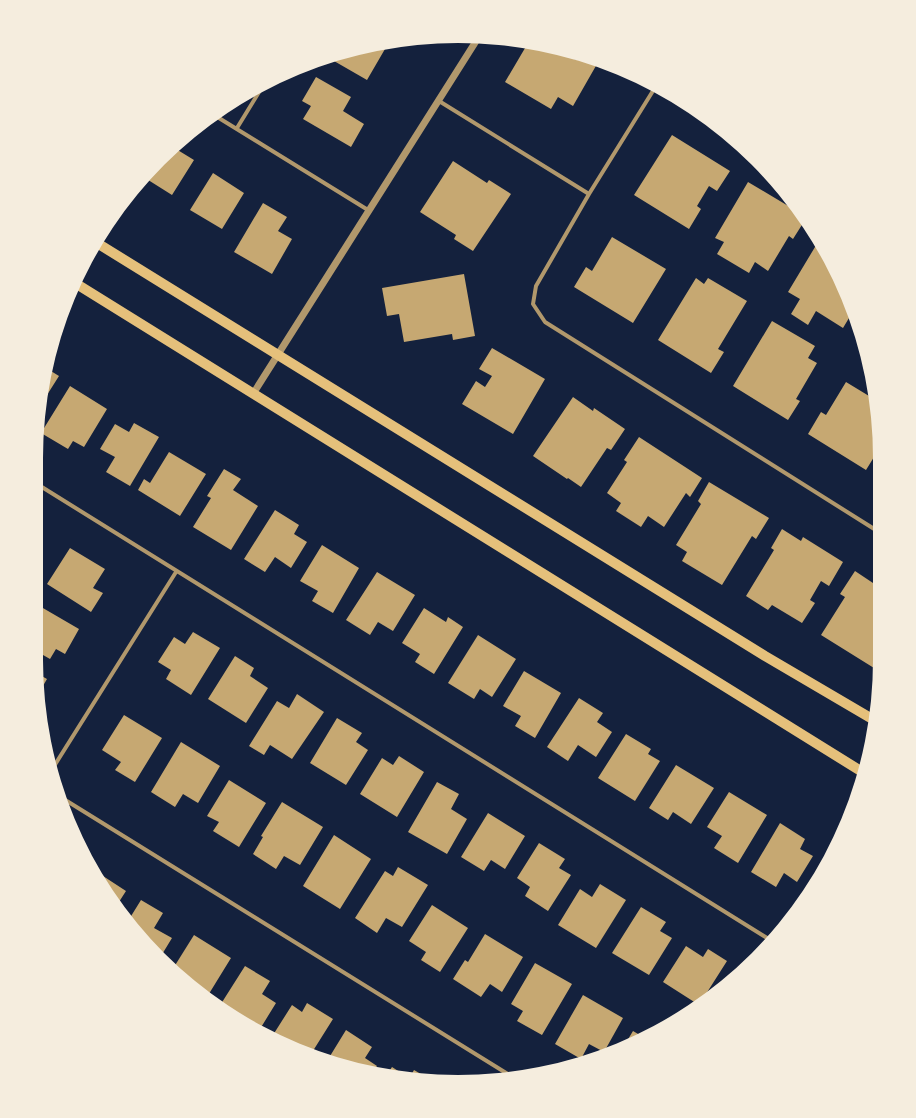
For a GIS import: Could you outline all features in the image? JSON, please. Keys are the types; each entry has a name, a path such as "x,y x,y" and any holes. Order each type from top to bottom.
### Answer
{"main road":[{"path":"102,246 765,656 869,717"},
{"path":"81,286 858,769"}],"street":[{"path":"253,394 475,44"},
{"path":"652,92 589,194 536,286 533,304 545,322 873,528"},
{"path":"237,128 257,96"},
{"path":"439,102 589,194"},
{"path":"220,118 368,210"},
{"path":"43,488 176,572 766,938"},
{"path":"56,763 176,572"},
{"path":"68,802 504,1072"}],"building":[{"path":"525,49 565,57 595,67 573,106 558,97 551,109 505,82"},
{"path":"384,50 367,80 335,62"},
{"path":"316,77 351,97 343,111 364,124 351,147 303,119 311,106 302,101"},
{"path":"672,135 730,171 717,191 709,186 697,206 701,209 689,229 634,195"},
{"path":"179,151 194,160 172,195 149,181"},
{"path":"453,161 487,183 489,180 511,194 473,251 454,239 456,235 420,212"},
{"path":"213,173 244,193 222,229 190,210"},
{"path":"748,182 787,205 802,225 793,239 789,236 768,271 755,262 749,273 717,254 724,242 715,238"},
{"path":"263,203 287,217 278,231 292,239 272,274 234,252"},
{"path":"612,237 666,269 633,323 574,287 586,267 592,271"},
{"path":"815,247 830,274 849,319 843,328 816,311 808,325 791,314 800,299 788,292"},
{"path":"464,274 475,336 453,340 452,334 404,342 399,314 387,316 382,288"},
{"path":"696,278 704,284 708,278 747,301 718,349 724,352 711,373 658,340"},
{"path":"772,321 815,346 808,358 817,363 796,399 800,401 788,420 733,386"},
{"path":"492,348 545,379 513,434 462,404 476,381 485,387 492,376 479,369"},
{"path":"52,372 59,376 49,392"},
{"path":"846,382 868,395 872,431 873,459 866,470 808,434 821,412 826,415"},
{"path":"70,386 107,409 84,447 73,441 68,449 44,435 44,428"},
{"path":"573,397 593,411 594,408 625,429 611,450 607,448 581,487 533,456"},
{"path":"134,423 159,437 130,486 106,472 115,457 100,449 115,424 129,432"},
{"path":"639,437 702,478 690,497 686,493 664,527 648,516 641,527 616,511 621,503 607,493 627,462 624,460"},
{"path":"169,452 206,474 180,516 138,490 144,479 150,483"},
{"path":"224,469 241,479 233,490 258,506 231,550 193,527 211,498 207,496"},
{"path":"709,482 769,518 756,539 752,536 722,585 682,561 687,552 676,545 701,504 698,501"},
{"path":"275,510 299,525 294,534 307,542 291,568 275,557 265,572 244,559"},
{"path":"782,529 801,541 803,537 843,562 829,586 821,581 810,600 815,603 802,623 772,605 768,610 746,596 774,550 771,548"},
{"path":"322,545 359,568 333,613 312,601 318,591 300,581"},
{"path":"70,548 105,569 93,588 103,593 91,612 47,584"},
{"path":"855,571 873,583 873,667 821,635 845,597 840,594"},
{"path":"377,572 415,595 393,631 378,622 370,635 346,620"},
{"path":"43,608 79,629 65,654 56,649 50,659 43,655"},
{"path":"424,608 446,622 448,617 463,627 434,674 415,662 420,654 402,643"},
{"path":"193,632 220,648 191,695 166,679 171,670 158,662 174,637 185,644"},
{"path":"478,635 516,659 492,697 480,689 474,699 448,683"},
{"path":"235,656 254,668 250,676 268,688 246,723 208,699"},
{"path":"524,671 561,693 535,738 515,726 521,716 503,706"},
{"path":"44,677 47,679 44,684"},
{"path":"297,694 324,712 292,759 270,745 264,755 249,746 277,701 289,708"},
{"path":"579,698 603,713 597,722 612,732 596,757 578,745 568,761 547,747"},
{"path":"124,715 162,738 135,782 115,770 121,762 102,750"},
{"path":"337,718 362,733 356,742 368,750 346,785 310,763"},
{"path":"626,734 651,749 648,754 660,761 635,801 598,778"},
{"path":"181,742 220,766 198,803 183,794 175,807 151,792"},
{"path":"399,756 424,772 397,817 360,794 382,758 393,765"},
{"path":"676,765 714,788 691,824 673,812 668,820 649,808"},
{"path":"229,780 266,803 239,847 213,831 219,822 207,816"},
{"path":"437,782 459,794 451,809 467,819 447,854 408,832"},
{"path":"729,792 767,815 738,863 714,848 722,836 707,827"},
{"path":"282,802 323,827 300,865 284,856 276,869 253,854 263,837 261,836"},
{"path":"488,813 525,836 505,869 491,860 484,871 461,857"},
{"path":"780,823 805,839 800,849 813,856 797,882 784,873 776,887 751,872"},
{"path":"334,835 371,859 340,909 303,886"},
{"path":"539,843 565,859 559,868 571,875 548,911 525,896 530,887 517,878"},
{"path":"398,867 428,885 402,927 386,918 377,933 355,918 385,871 393,876"},
{"path":"104,877 126,891 120,900"},
{"path":"600,884 626,900 596,948 558,925 580,889 592,897"},
{"path":"141,900 163,913 154,928 172,938 164,952 146,934 131,916"},
{"path":"432,905 468,928 440,972 421,960 426,952 409,941"},
{"path":"641,907 666,922 660,931 672,938 649,975 612,953"},
{"path":"485,934 523,957 502,992 490,984 481,997 453,979 465,960 468,962"},
{"path":"194,935 231,958 210,992 176,964"},
{"path":"686,946 703,957 708,949 727,961 708,991 694,1002 663,982"},
{"path":"535,963 572,984 542,1035 517,1021 523,1011 511,1004"},
{"path":"245,966 270,981 262,994 276,1003 262,1026 222,1002"},
{"path":"583,995 623,1018 607,1047 600,1050 589,1044 583,1056 578,1057 555,1044"},
{"path":"307,1003 333,1019 314,1049 275,1032 292,1005 302,1012"},
{"path":"346,1030 372,1047 365,1058 377,1066 351,1061 331,1055"},
{"path":"633,1031 638,1034 629,1038"}]}
